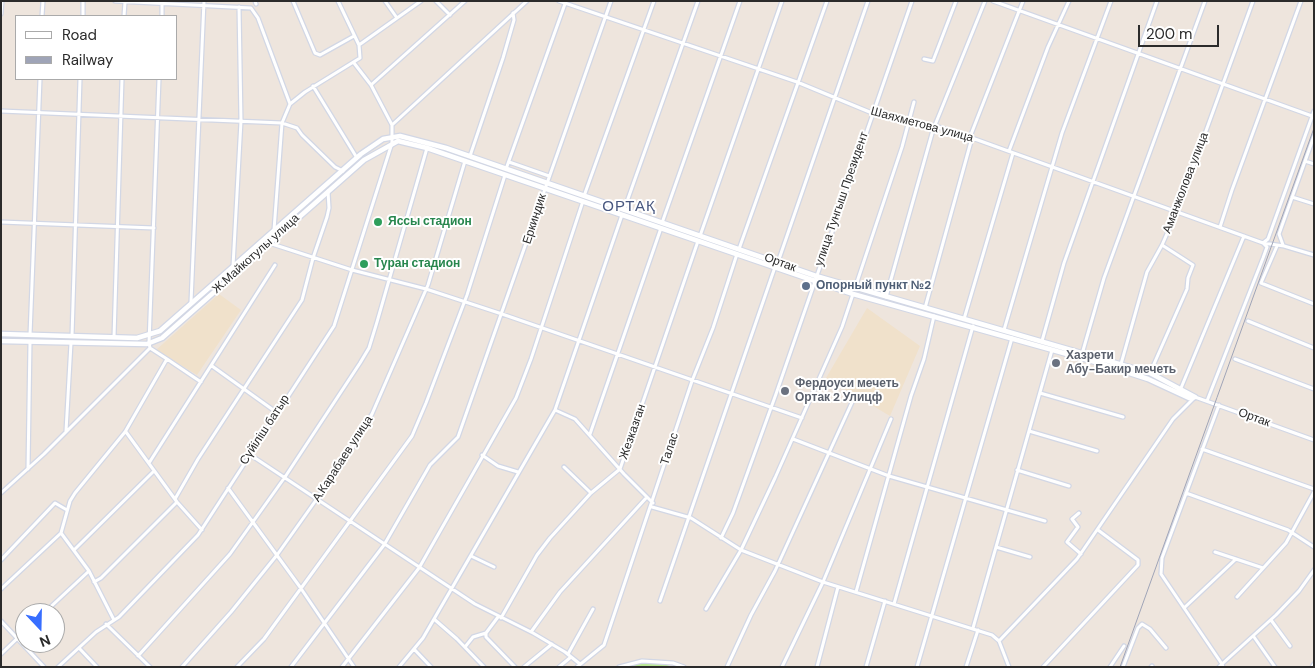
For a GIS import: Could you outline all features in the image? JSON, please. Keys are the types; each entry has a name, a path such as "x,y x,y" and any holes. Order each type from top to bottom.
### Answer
{"street":[{"path":"1,14 2,1"},
{"path":"42,15 43,1"},
{"path":"83,1 83,15"},
{"path":"114,1 204,3 251,8 258,18 290,104"},
{"path":"294,1 315,53 320,55 354,36"},
{"path":"274,231 282,123 290,104 313,86 360,58 358,46 338,1"},
{"path":"385,1 397,18"},
{"path":"358,46 421,1"},
{"path":"436,1 450,14"},
{"path":"371,85 465,1"},
{"path":"354,62 371,85 392,124 527,1"},
{"name":"Шаяхметова улица","path":"560,1 797,82 872,113 908,122 935,126 1263,243 1284,246 1314,255"},
{"name":"Еркиндик","path":"384,544 430,464 458,437 611,1"},
{"path":"342,667 419,568 494,432 516,398 654,1"},
{"path":"399,667 434,620 555,410 658,110 684,44 698,1"},
{"path":"590,434 740,1"},
{"name":"Жезказган","path":"486,633 499,618 537,555 591,493 620,469 782,1"},
{"name":"Талас","path":"578,666 604,645 692,381 827,1"},
{"path":"778,262 868,1"},
{"name":"улица Тунгыш Президент","path":"721,538 733,512 770,408 912,1"},
{"path":"924,59 933,62 956,1"},
{"path":"886,298 935,126 984,1"},
{"path":"993,1 1312,116"},
{"path":"926,308 971,138 1023,1"},
{"path":"1009,151 1048,47 1069,1"},
{"path":"1004,330 1062,132 1111,1"},
{"path":"1042,341 1064,263 1157,1"},
{"path":"1081,355 1104,278 1205,1"},
{"name":"Аманжолова улица","path":"1120,364 1147,272 1162,245 1177,211 1221,84 1253,1"},
{"path":"1220,227 1301,1"},
{"path":"124,15 125,2"},
{"path":"162,2 162,15"},
{"path":"237,667 264,639 300,587 351,521 412,436 464,302 509,162 566,2"},
{"path":"191,305 204,3"},
{"path":"233,267 241,121 239,7"},
{"path":"469,156 503,58 514,20 514,13"},
{"path":"30,336 40,80"},
{"path":"72,336 80,80"},
{"path":"114,337 122,80"},
{"path":"159,80 150,346 167,360 201,382"},
{"path":"313,86 357,158"},
{"path":"706,609 741,550 793,439 842,327 878,223 914,102"},
{"path":"1,111 282,123 297,128 302,136 335,167 343,171"},
{"path":"1207,401 1263,258 1266,247 1263,243 1268,239 1314,111"},
{"name":"Сүйіліш батыр","path":"58,667 106,624 114,620 202,530 276,412 334,326 392,142 392,124"},
{"name":"Ортак","path":"393,136 410,137 469,156 506,172 738,252 778,262 815,278"},
{"name":"Ж.Майкотулы улица","path":"1,341 150,346 162,338 269,243 357,158 375,143 393,136"},
{"path":"1284,246 1279,234 1314,136"},
{"name":"Ортак","path":"392,142 409,142 465,161 506,172"},
{"name":"Ж.Майкотулы улица","path":"1,334 137,338 149,336 160,331 274,231 364,160 392,142"},
{"path":"138,656 230,554 254,522 285,478 369,348 390,281 427,148"},
{"path":"964,319 1013,153"},
{"name":"А.Карабаев улица","path":"182,667 278,555 348,455 372,414 426,289 465,161"},
{"path":"1305,161 1314,164"},
{"path":"509,162 549,176"},
{"path":"94,582 101,578 176,501 243,390 302,300 313,258 327,217 329,208 328,190"},
{"path":"1292,197 1314,204"},
{"path":"1,222 154,228"},
{"path":"1180,388 1244,236"},
{"path":"269,243 352,270 426,289 802,418"},
{"path":"1150,373 1187,289 1188,278 1193,265 1162,245"},
{"path":"1277,246 1261,283 1314,304"},
{"name":"Ортак","path":"738,252 775,268 815,278 934,316 1052,349 1120,364 1150,373 1195,397 1314,440"},
{"path":"149,463 274,265"},
{"path":"660,601 775,268"},
{"name":"Ортак","path":"854,291 926,308 1042,341 1148,379 1189,398 1195,397"},
{"path":"856,592 911,396 924,359 934,316"},
{"path":"1248,321 1314,348"},
{"path":"894,604 973,326"},
{"path":"916,667 1013,338"},
{"path":"28,468 30,342"},
{"path":"66,432 71,342"},
{"path":"1,493 66,432 150,346"},
{"path":"973,628 1052,349"},
{"path":"1235,359 1314,389"},
{"path":"1,589 61,533 67,510 75,493 125,432 167,360"},
{"path":"212,366 276,412"},
{"path":"1040,393 1123,416"},
{"path":"999,641 1081,554 1173,419 1195,397"},
{"path":"727,667 778,565 854,398"},
{"path":"1219,405 1160,568 1221,666 1271,620 1299,591 1314,570"},
{"path":"555,410 575,419 647,497 652,505 690,518 741,550 778,565 838,587 992,635 999,641 1009,667"},
{"path":"782,667 824,582 891,419"},
{"path":"1029,431 1097,451"},
{"path":"125,432 176,501 202,530"},
{"path":"793,439 889,476 1045,521"},
{"path":"1202,449 1314,491 1293,532 1237,596"},
{"path":"249,454 452,589 499,618 531,632 570,655 578,666"},
{"path":"482,455 498,466 518,472"},
{"path":"564,467 591,493"},
{"path":"1017,470 1069,486"},
{"path":"75,549 154,471"},
{"path":"228,487 278,555 354,667"},
{"path":"1186,493 1293,532 1314,547"},
{"path":"531,632 560,592 647,497"},
{"path":"1,560 55,503 67,510"},
{"path":"1079,513 1072,519 1078,526 1067,542 1081,554"},
{"path":"1043,667 1139,563 1098,530"},
{"path":"61,533 75,549 89,571 114,620"},
{"path":"291,667 384,544"},
{"path":"996,547 1030,557"},
{"path":"1215,552 1263,568"},
{"path":"471,556 494,567"},
{"path":"1184,608 1236,559"},
{"path":"55,603 89,571"},
{"path":"817,667 838,587"},
{"path":"866,667 885,601"},
{"path":"559,667 570,655 593,609"},
{"path":"434,620 465,647 484,667"},
{"path":"1271,620 1290,646"},
{"path":"1,621 15,637"},
{"path":"106,624 150,667"},
{"path":"1122,667 1138,628 1142,624 1150,629 1166,648"},
{"path":"966,667 978,630"},
{"path":"465,647 473,637 486,633 486,637 515,667"},
{"path":"1254,637 1275,667"},
{"path":"1,654 15,641"},
{"path":"524,667 552,644"},
{"path":"1110,667 1124,646"},
{"path":"79,648 97,667"},
{"path":"414,648 431,667"},
{"path":"30,653 44,667"},
{"path":"619,667 642,661 673,662 684,667"}],"shaded area":[{"path":"219,294 241,310 197,375 156,350"},
{"path":"867,308 920,346 890,416 826,378"}],"green space":[{"path":"631,664 664,664 673,667 625,667"}],"railway":[{"path":"1120,667 1314,128"}],"place":[{"name":"Яссы стадион","path":"378,222"},
{"name":"Туран стадион","path":"364,264"},
{"name":"Опорный пункт №2","path":"806,286"},
{"name":"Хазрети Абу-Бакир мечеть","path":"1056,363"},
{"name":"Фердоуси мечеть Ортак 2 Улицф","path":"785,391"}],"district":[{"name":"ОРТАҚ","path":"629,207"}]}
